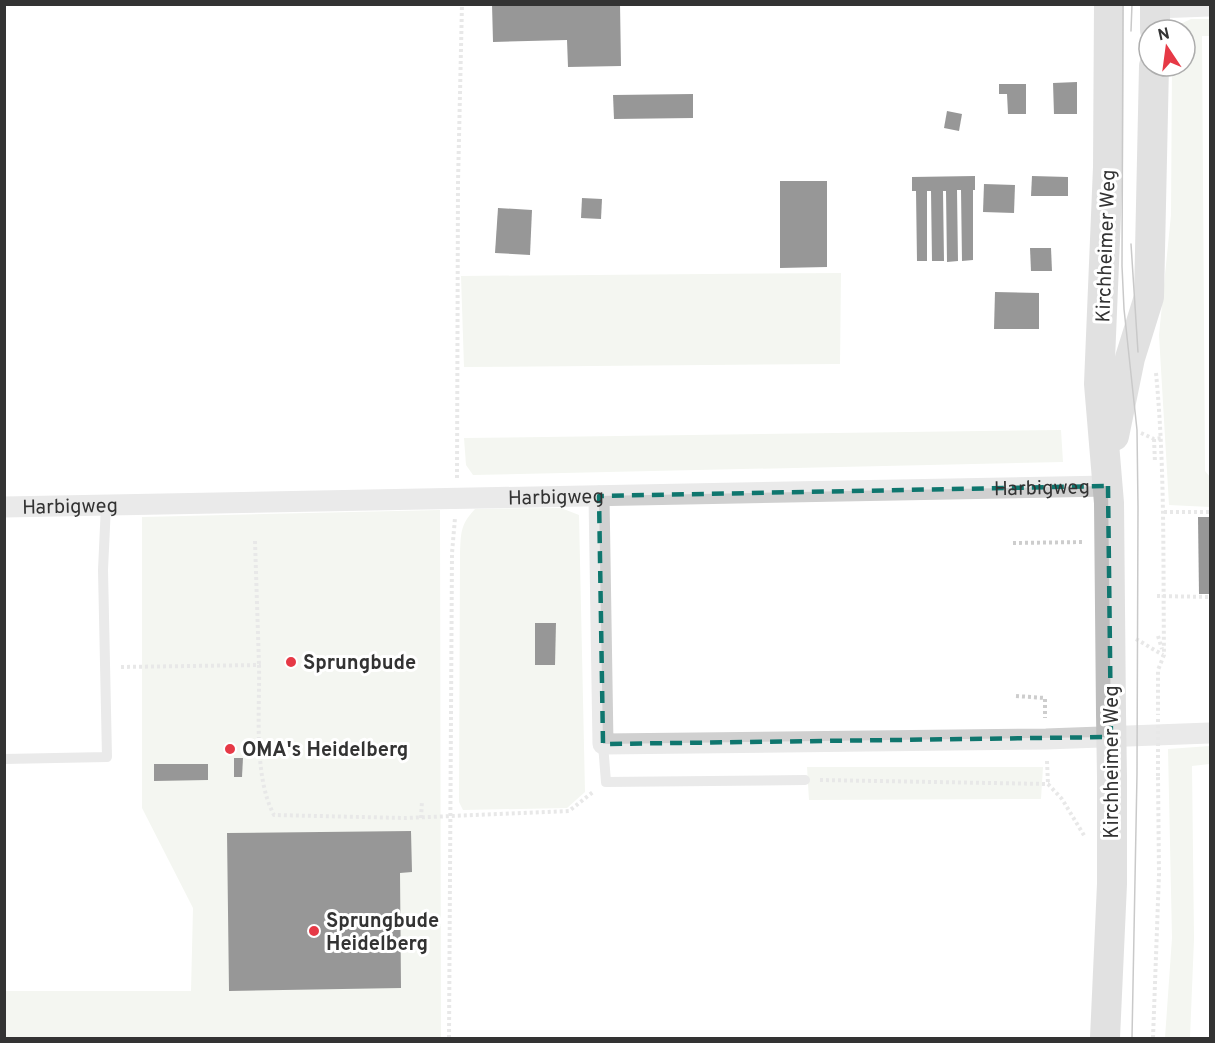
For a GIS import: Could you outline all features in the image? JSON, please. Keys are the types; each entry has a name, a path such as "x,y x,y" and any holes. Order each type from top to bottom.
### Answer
{"street":[{"name":"Kirchheimer Weg","path":"1105,1038 1112,884 1112,777 1108,486 1099,384 1108,167 1109,4"},
{"path":"1155,14 1210,6"},
{"name":"Kirchheimer Weg","path":"1108,486 1123,388 1149,297 1154,78"},
{"name":"Harbigweg","path":"4,507 1108,486"},
{"path":"599,496 603,744 1046,739 1210,733"}],"lane":[{"path":"4,759 107,757 103,570 106,506"},
{"path":"603,744 606,782 804,780"}],"path":[{"path":"1154,1038 1159,874 1158,670 1164,655 1162,438 1155,368"},
{"path":"1154,439 1155,463"},
{"path":"1164,512 1210,512"},
{"path":"255,541 261,771 268,804 274,815 421,818 569,811 606,782"},
{"path":"1013,543 1078,542"},
{"path":"1157,596 1210,597"},
{"path":"1132,636 1164,655"},
{"path":"1158,636 1164,655"},
{"path":"105,668 260,665"},
{"path":"1016,696 1045,698"},
{"path":"804,780 1048,784 1062,799 1091,846"},
{"path":"421,818 422,801"}],"highlighted area":[{"path":"1108,486 1111,737 603,744 599,496"}],"shaded area":[{"path":"1197,19 1210,19 1210,36 1202,36 1205,471 1210,477 1210,507 1169,505 1159,335 1171,215 1172,78 1197,78"},
{"path":"841,273 840,364 464,367 461,276"},
{"path":"1061,430 1063,462 473,475 466,465 464,438"},
{"path":"561,508 579,515 585,792 567,808 463,810 459,802 462,530 466,520 475,509"},
{"name":"Sprungbude","path":"440,510 441,1038 5,1038 5,991 191,991 193,908 142,808 142,517"},
{"path":"1210,746 1210,764 1192,766 1194,939 1190,1038 1165,1038 1172,938 1168,749"},
{"path":"807,767 1043,767 1041,799 809,800"}],"building":[{"path":"492,4 620,4 621,66 568,67 567,40 493,42"},
{"path":"1077,82 1077,114 1054,114 1053,83"},
{"path":"999,84 1026,84 1026,114 1008,114 1007,94 999,94"},
{"path":"693,94 693,118 614,119 613,95"},
{"path":"947,111 962,114 959,131 944,128"},
{"path":"975,176 973,260 962,261 961,190 957,190 958,261 947,262 946,191 943,191 944,261 932,261 931,191 927,191 927,261 917,261 916,191 912,191 912,177"},
{"path":"1032,176 1068,177 1068,196 1031,196"},
{"path":"780,181 827,181 827,267 780,268"},
{"path":"984,184 1015,185 1014,213 983,212"},
{"path":"582,198 602,199 601,219 581,218"},
{"path":"498,208 532,210 530,255 495,253"},
{"path":"1030,248 1051,248 1052,271 1031,271"},
{"path":"995,292 1039,293 1039,329 994,329"},
{"path":"1198,517 1210,517 1210,594 1199,594"},
{"path":"535,623 556,623 555,665 535,665"},
{"path":"234,758 243,758 242,777 234,777"},
{"path":"154,764 208,764 208,780 154,781"},
{"name":"Sprungbude Heidelberg","path":"411,831 412,872 400,873 401,988 229,991 227,833"}],"tram line":[{"path":"1123,4 1122,266 1124,309 1137,430 1138,507 1137,774 1132,1038"},
{"path":"1131,31 1132,4"},
{"path":"1131,244 1138,352"}],"place":[{"name":"Sprungbude","path":"291,662"},
{"name":"OMA's Heidelberg","path":"230,749"},
{"name":"Sprungbude Heidelberg","path":"314,931"}]}
